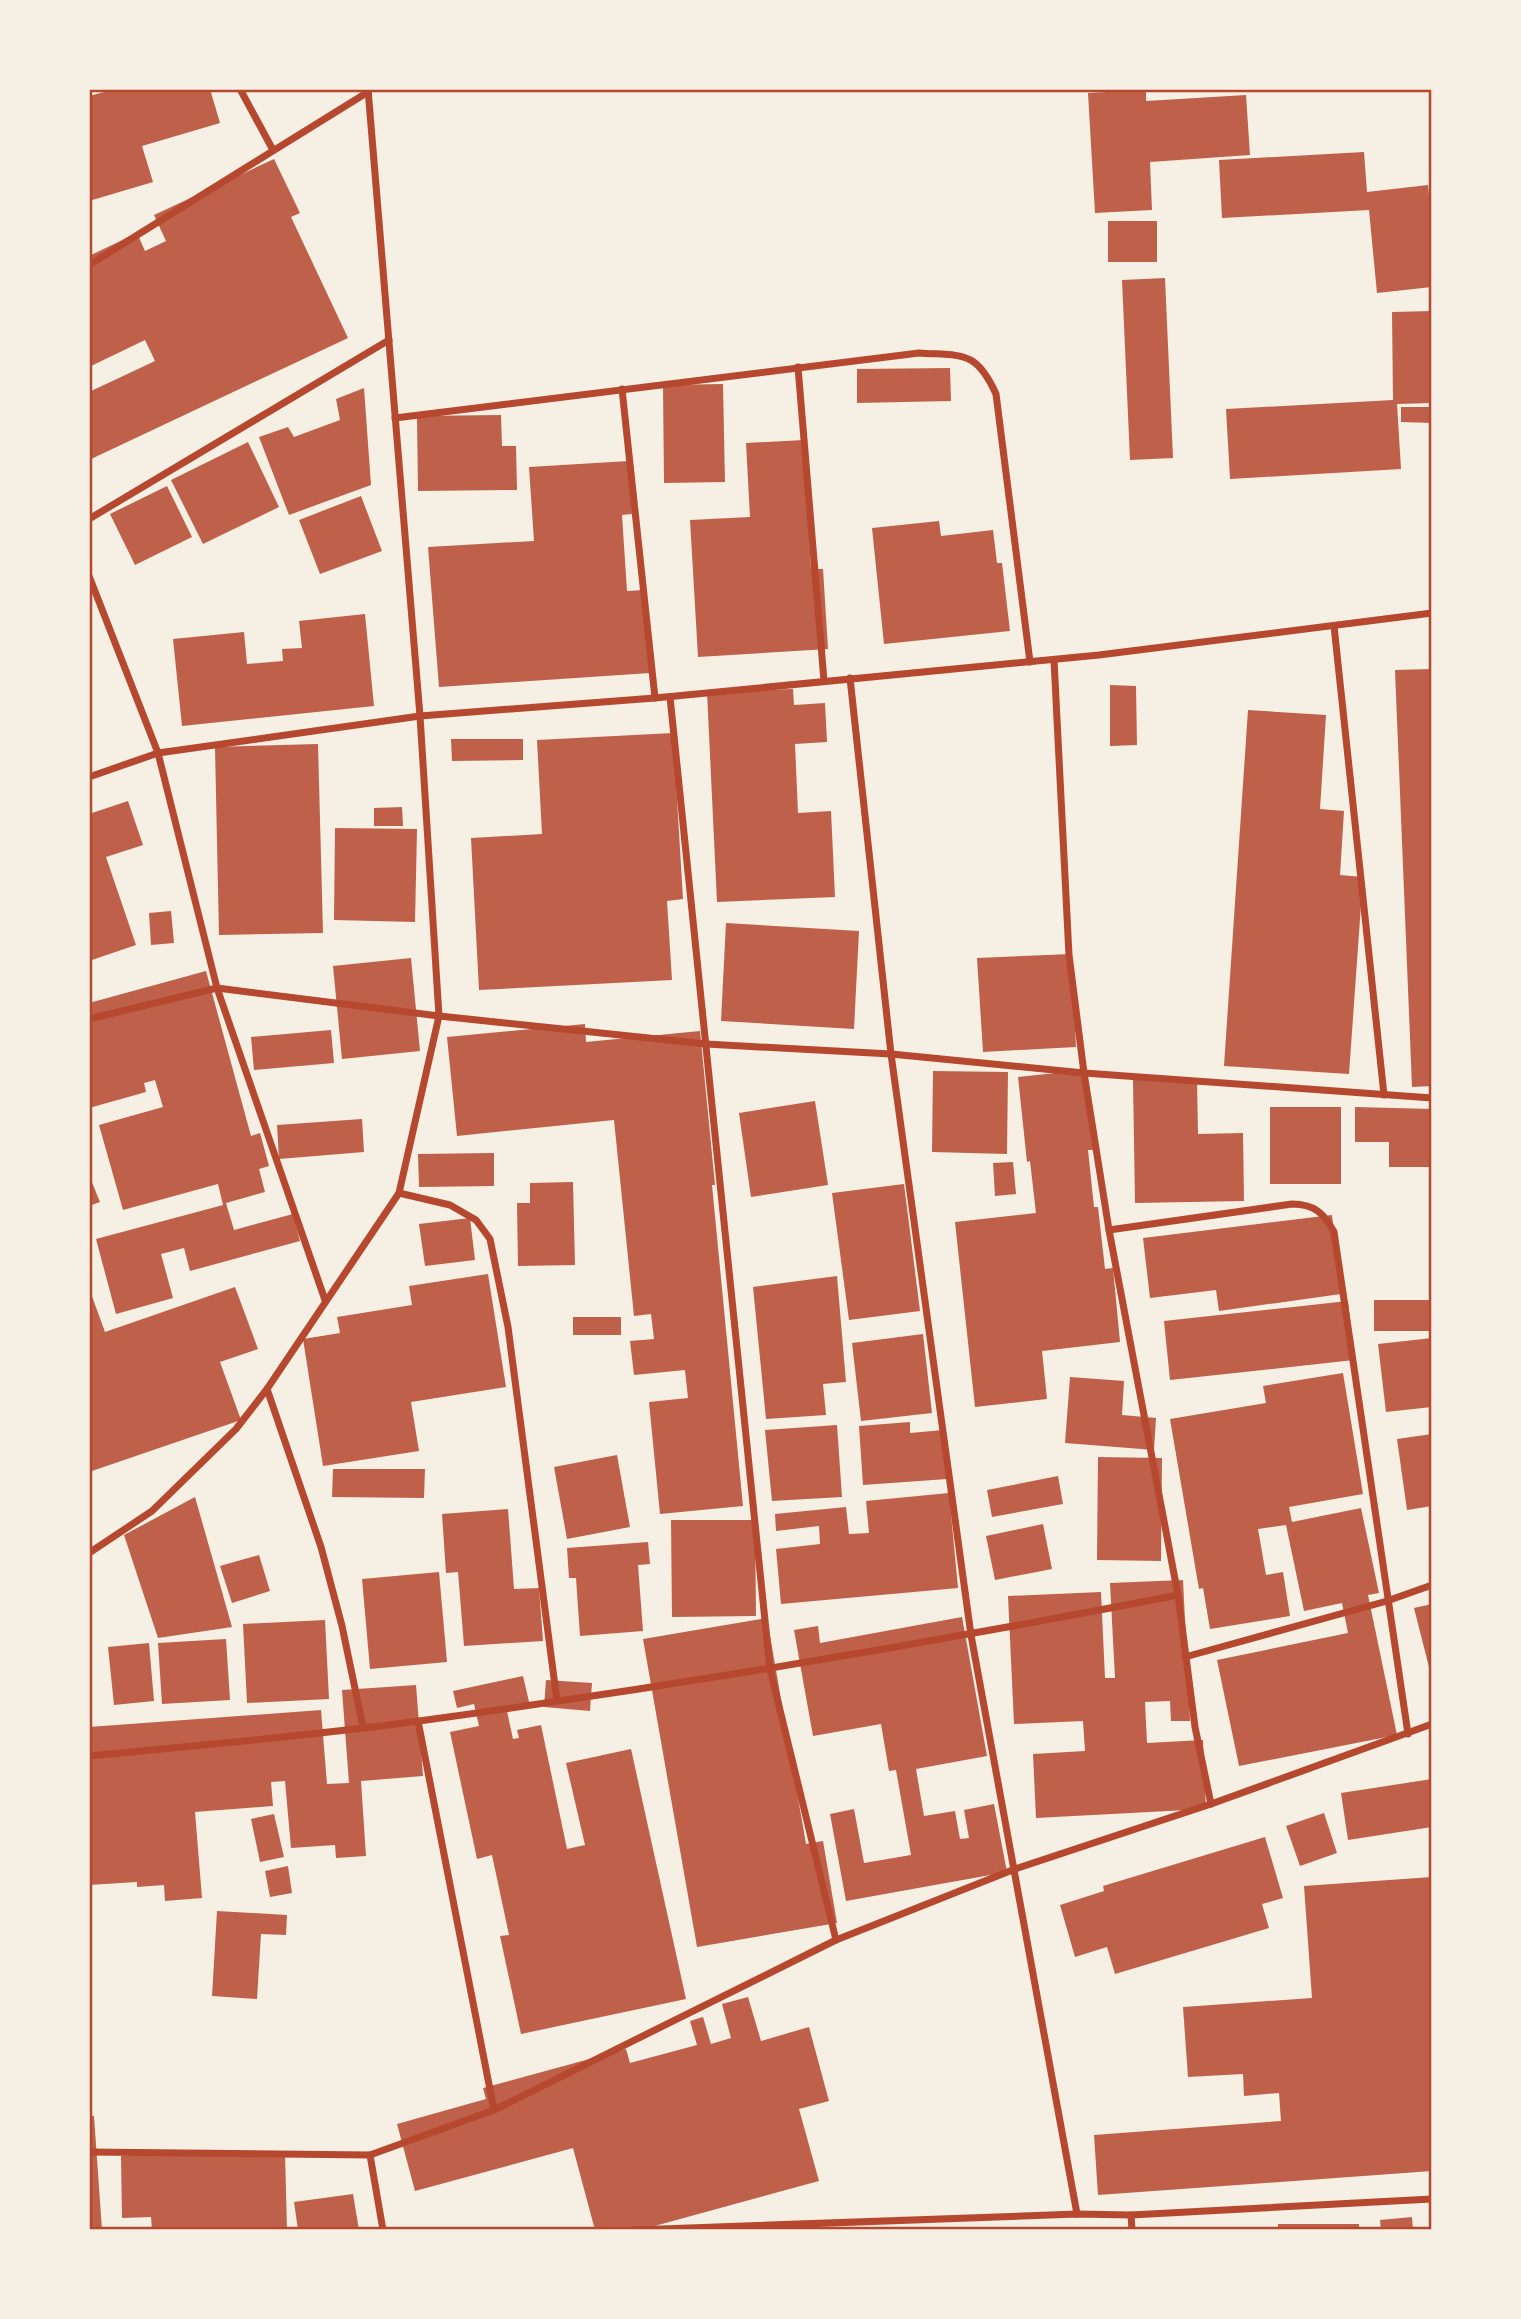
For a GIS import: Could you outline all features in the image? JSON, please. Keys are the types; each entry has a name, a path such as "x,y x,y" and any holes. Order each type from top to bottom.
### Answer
{"street":[{"path":"240,89 273,150"},
{"path":"89,265 368,90 420,716 439,1016 399,1193 267,1389 236,1429 152,1511 89,1553"},
{"path":"89,519 389,340"},
{"path":"395,418 919,352 968,357 985,370 996,394 1030,662"},
{"path":"798,367 824,681"},
{"path":"622,389 655,698"},
{"path":"89,576 158,753 217,988 325,1300"},
{"path":"89,777 158,753 420,716 670,697 1054,660 1432,613"},
{"path":"1334,626 1384,1095"},
{"path":"1054,660 1069,956 1084,1073 1109,1230 1178,1595 1185,1657 1211,1804"},
{"path":"850,678 891,1054 971,1635 1077,2214"},
{"path":"670,697 770,1669 836,1940"},
{"path":"89,1019 217,988 439,1016 706,1044 891,1054 1084,1073 1432,1098"},
{"path":"399,1193 450,1205 476,1220 490,1239 508,1327 557,1701"},
{"path":"1109,1230 1303,1204 1317,1208 1334,1231 1408,1734"},
{"path":"267,1389 321,1547 342,1626 363,1727"},
{"path":"1185,1657 1387,1601 1432,1585"},
{"path":"89,1756 418,1721 557,1701 971,1635 1178,1595"},
{"path":"418,1721 494,2110"},
{"path":"89,2152 370,2155 494,2110 836,1940 1015,1869 1211,1804 1432,1724"},
{"path":"370,2155 383,2230"},
{"path":"634,2230 1077,2214 1131,2215 1432,2199"},
{"path":"1131,2215 1132,2230"}],"building":[{"path":"103,89 210,89 220,123 142,146 153,182 89,201 89,96 104,92"},
{"path":"1146,90 1146,101 1246,95 1250,155 1150,162 1152,210 1095,213 1088,93"},
{"path":"1364,152 1367,192 1428,185 1432,225 1432,287 1377,293 1369,210 1222,218 1219,160"},
{"path":"274,159 300,213 291,217 348,338 89,460 89,392 155,361 145,340 89,367 89,256 137,233 145,251 166,241 154,215"},
{"path":"1108,221 1157,221 1157,262 1108,262"},
{"path":"1165,278 1173,458 1130,460 1122,280"},
{"path":"1432,311 1432,403 1397,404 1401,469 1230,479 1226,409 1393,400 1392,312"},
{"path":"950,368 951,401 857,403 857,369"},
{"path":"723,384 725,482 664,483 663,385"},
{"path":"364,388 371,485 289,515 259,437 288,427 294,437 340,420 336,399"},
{"path":"1401,407 1432,407 1432,423 1401,422"},
{"path":"501,415 502,446 516,446 517,490 418,491 417,416"},
{"path":"804,440 811,569 823,569 828,649 698,657 690,520 750,517 746,443"},
{"path":"248,442 279,507 203,544 171,480"},
{"path":"629,461 632,514 622,515 627,591 645,590 650,673 439,687 428,547 534,541 529,467"},
{"path":"167,486 192,537 135,565 110,514"},
{"path":"361,496 382,551 320,574 299,520"},
{"path":"939,521 941,536 993,530 997,563 1002,563 1010,631 884,644 872,528"},
{"path":"365,614 374,706 182,726 173,639 244,632 247,664 283,661 282,649 302,648 299,621"},
{"path":"1432,669 1432,1086 1412,1087 1395,670"},
{"path":"1110,685 1136,686 1137,745 1110,746"},
{"path":"793,689 794,705 825,703 827,742 795,744 798,813 831,811 835,897 717,902 707,692"},
{"path":"1248,710 1326,715 1320,809 1344,811 1340,875 1363,877 1349,1074 1224,1066"},
{"path":"673,733 683,899 667,901 672,980 479,990 471,838 542,834 537,740"},
{"path":"451,739 523,739 523,760 452,761"},
{"path":"318,744 323,933 219,935 215,747"},
{"path":"128,801 143,845 106,857 136,945 89,961 89,807 92,813"},
{"path":"402,807 403,826 374,826 374,808"},
{"path":"335,828 417,829 415,922 334,920"},
{"path":"171,911 174,943 151,945 149,913"},
{"path":"726,923 859,931 854,1029 721,1021"},
{"path":"1071,954 1076,1047 983,1052 977,958"},
{"path":"411,958 420,1051 342,1059 333,966"},
{"path":"206,971 251,1136 260,1133 269,1166 259,1169 265,1192 226,1203 234,1230 293,1214 300,1241 190,1271 184,1248 161,1254 173,1298 116,1314 96,1239 223,1205 218,1184 123,1210 99,1125 163,1107 155,1080 144,1083 146,1092 89,1108 89,1003"},
{"path":"585,1024 586,1042 700,1031 743,1506 660,1514 649,1402 688,1398 685,1370 634,1375 630,1341 654,1339 651,1314 634,1316 614,1120 457,1136 447,1037"},
{"path":"331,1030 334,1063 254,1070 251,1037"},
{"path":"1084,1070 1093,1150 1088,1150 1094,1207 1098,1207 1105,1269 1113,1268 1120,1342 1042,1351 1047,1399 975,1407 955,1222 1036,1213 1030,1161 1027,1162 1018,1077"},
{"path":"933,1071 1008,1072 1007,1154 932,1152"},
{"path":"1197,1079 1198,1134 1243,1133 1244,1201 1135,1203 1133,1080"},
{"path":"815,1101 828,1185 751,1197 739,1113"},
{"path":"1270,1107 1341,1107 1341,1184 1270,1184"},
{"path":"1355,1107 1432,1109 1432,1167 1389,1167 1389,1142 1355,1142"},
{"path":"362,1119 364,1152 279,1159 277,1125"},
{"path":"494,1153 494,1186 419,1187 418,1154"},
{"path":"1013,1162 1016,1194 995,1196 993,1163"},
{"path":"89,1175 100,1202 89,1206"},
{"path":"573,1182 575,1265 518,1266 517,1203 530,1203 530,1183"},
{"path":"904,1184 920,1311 849,1320 832,1193"},
{"path":"1332,1215 1341,1294 1219,1311 1216,1290 1150,1298 1143,1238"},
{"path":"470,1218 475,1260 425,1266 419,1224"},
{"path":"488,1274 506,1387 411,1402 419,1451 323,1466 303,1339 340,1333 337,1317 412,1305 409,1286"},
{"path":"837,1276 846,1382 823,1384 826,1415 766,1419 753,1287"},
{"path":"235,1287 258,1349 220,1362 241,1420 89,1472 89,1288 105,1332"},
{"path":"1374,1300 1432,1300 1432,1331 1374,1331"},
{"path":"1348,1301 1354,1360 1170,1380 1164,1321"},
{"path":"573,1317 621,1317 621,1335 573,1335"},
{"path":"923,1334 932,1413 861,1421 852,1343"},
{"path":"1432,1338 1432,1407 1386,1412 1378,1344"},
{"path":"1343,1373 1363,1494 1289,1507 1292,1522 1361,1508 1379,1593 1368,1595 1397,1735 1239,1766 1217,1660 1348,1633 1342,1603 1304,1611 1286,1525 1258,1529 1266,1575 1283,1572 1290,1616 1210,1629 1203,1588 1199,1589 1170,1419 1266,1403 1263,1386"},
{"path":"1070,1377 1124,1381 1122,1415 1156,1418 1154,1450 1065,1443"},
{"path":"910,1422 910,1433 943,1430 947,1479 863,1485 859,1426"},
{"path":"837,1425 842,1497 772,1501 765,1430"},
{"path":"1432,1434 1432,1506 1407,1510 1397,1439"},
{"path":"617,1455 630,1527 567,1539 554,1467"},
{"path":"1098,1457 1162,1458 1161,1561 1097,1560"},
{"path":"333,1469 425,1469 424,1498 332,1497"},
{"path":"1058,1476 1063,1504 992,1517 987,1490"},
{"path":"949,1493 958,1588 781,1604 776,1549 820,1544 819,1526 776,1531 775,1514 846,1507 849,1534 869,1533 866,1501"},
{"path":"195,1497 232,1627 158,1638 124,1535"},
{"path":"508,1509 514,1589 539,1588 543,1641 464,1646 458,1572 446,1573 442,1514"},
{"path":"671,1520 755,1520 756,1616 672,1617"},
{"path":"1043,1524 1052,1569 995,1580 986,1536"},
{"path":"648,1542 650,1564 638,1565 643,1631 580,1636 576,1578 569,1578 567,1548"},
{"path":"259,1555 270,1591 232,1603 220,1566"},
{"path":"439,1572 447,1662 370,1669 362,1579"},
{"path":"1183,1580 1190,1721 1171,1721 1170,1701 1145,1702 1147,1743 1203,1740 1206,1809 1036,1818 1033,1754 1085,1751 1083,1721 1014,1724 1008,1596 1101,1592 1105,1678 1115,1678 1110,1583"},
{"path":"1432,1604 1432,1675 1431,1675 1414,1608"},
{"path":"962,1617 987,1756 916,1769 924,1816 955,1811 960,1839 969,1838 964,1810 994,1804 1007,1872 846,1901 830,1814 854,1809 864,1863 911,1855 896,1770 889,1771 881,1724 813,1736 794,1630 818,1626 820,1643"},
{"path":"767,1618 806,1844 823,1841 837,1923 697,1947 643,1639"},
{"path":"325,1620 329,1699 247,1703 243,1624"},
{"path":"226,1639 230,1700 162,1704 158,1643"},
{"path":"149,1643 154,1701 114,1705 108,1647"},
{"path":"523,1676 530,1706 507,1711 513,1739 519,1738 517,1730 541,1725 567,1849 585,1845 566,1763 631,1749 686,1999 521,2034 500,1936 509,1935 492,1855 477,1859 450,1732 479,1726 474,1704 457,1708 453,1691"},
{"path":"546,1680 592,1683 590,1711 544,1707"},
{"path":"416,1685 423,1776 361,1781 366,1856 336,1858 335,1845 291,1848 285,1781 271,1782 273,1806 195,1812 202,1898 165,1901 164,1885 137,1887 137,1882 89,1885 89,1727 321,1710 327,1784 349,1783 342,1690"},
{"path":"1432,1779 1432,1827 1348,1840 1341,1793"},
{"path":"1324,1813 1337,1853 1300,1866 1286,1826"},
{"path":"274,1814 284,1857 260,1862 251,1819"},
{"path":"1265,1837 1283,1898 1262,1904 1269,1928 1115,1974 1107,1947 1075,1957 1060,1905 1104,1891 1103,1886"},
{"path":"288,1866 292,1893 270,1897 265,1871"},
{"path":"1432,1877 1432,2171 1098,2195 1094,2135 1281,2121 1279,2093 1244,2096 1243,2074 1188,2077 1183,2007 1312,1998 1304,1886"},
{"path":"217,1911 287,1915 286,1935 261,1934 257,1999 212,1996"},
{"path":"748,1997 761,2041 809,2027 829,2101 799,2109 819,2181 640,2230 595,2230 573,2148 415,2191 397,2124 486,2099 483,2088 626,2049 630,2063 697,2045 690,2021 703,2017 711,2044 731,2038 722,2004"},
{"path":"89,2116 94,2116 102,2230 89,2230"},
{"path":"285,2153 287,2230 152,2230 151,2217 122,2218 121,2156"},
{"path":"353,2194 359,2230 298,2230 294,2202"},
{"path":"1412,2217 1413,2230 1381,2230 1380,2220"},
{"path":"1278,2224 1359,2224 1359,2230 1278,2230"}]}
